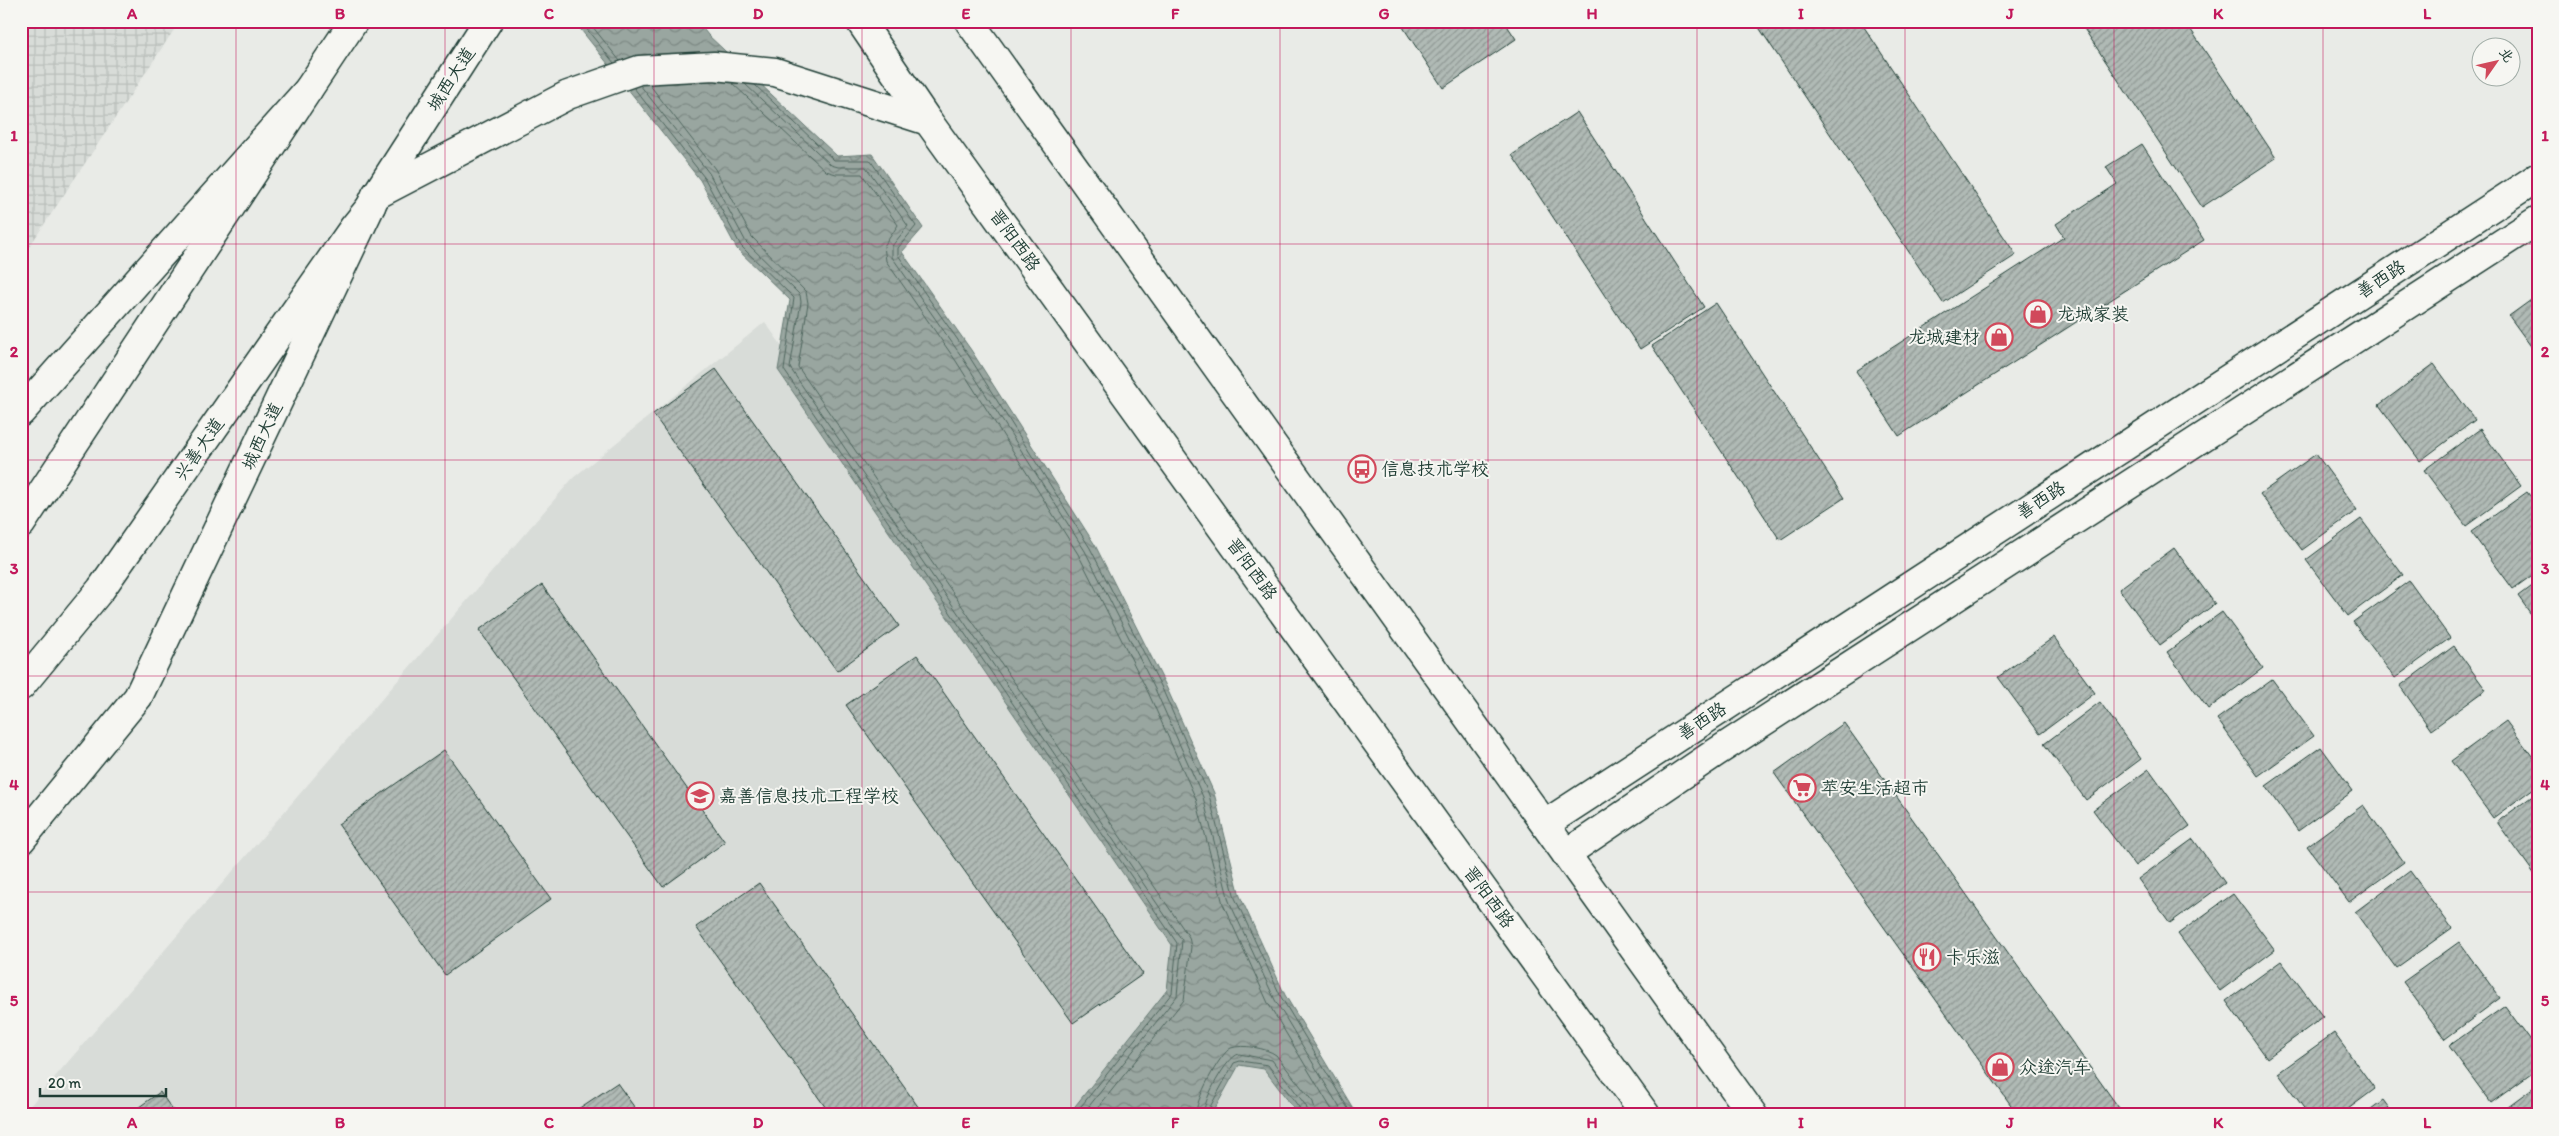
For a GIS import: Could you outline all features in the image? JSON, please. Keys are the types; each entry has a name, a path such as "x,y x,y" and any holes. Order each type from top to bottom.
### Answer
{"main road":[{"path":"22,523 354,21"},
{"name":"城西大道","path":"21,840 138,697 374,200 488,21"},
{"name":"晋阳西路","path":"860,21 928,120 1646,1115"},
{"path":"975,28 1753,1115"},
{"path":"374,200 568,95 639,70 714,66 775,72 928,120"},
{"path":"21,412 308,90"},
{"name":"善西路","path":"1545,824 2538,177"},
{"name":"兴善大道","path":"21,686 101,589 374,200"},
{"name":"善西路","path":"1566,854 1723,748 2538,220"}],"shaded area":[{"path":"21,21 180,21 21,259"},
{"name":"嘉善信息技术工程学校","path":"765,322 1330,1115 22,1115 573,478"}],"water":[{"path":"574,21 697,21 708,35 837,156 872,154 923,228 902,252 971,350 1095,545 1165,684 1214,793 1240,896 1285,995 1357,1115 1299,1115 1264,1069 1239,1065 1214,1110 1215,1115 1068,1115 1167,990 1172,945 778,370 790,300 737,249 700,180"}],"building":[{"path":"1399,21 1504,21 1516,39 1443,88"},
{"path":"1759,21 1860,21 2016,255 1943,303 1756,23"},
{"path":"2079,21 2185,21 2276,158 2202,207"},
{"path":"1577,112 1704,307 1640,349 1512,155"},
{"path":"2142,144 2204,240 1899,436 1856,371 2064,237 2056,224 2117,184 2106,167"},
{"path":"2538,295 2538,356 2509,316"},
{"path":"1716,303 1844,498 1780,540 1652,346"},
{"path":"2434,364 2475,420 2420,461 2379,405"},
{"path":"716,369 899,626 837,671 653,414"},
{"path":"2480,429 2521,486 2466,526 2424,470"},
{"path":"2316,454 2357,510 2302,550 2260,494"},
{"path":"2527,492 2538,506 2538,571 2513,589 2471,532"},
{"path":"2361,519 2403,575 2348,616 2306,560"},
{"path":"2174,548 2215,604 2160,645 2119,589"},
{"path":"2409,581 2450,638 2395,678 2353,622"},
{"path":"2538,581 2538,624 2518,596"},
{"path":"542,585 725,842 663,887 479,630"},
{"path":"2222,612 2263,668 2208,709 2167,652"},
{"path":"2054,637 2095,693 2040,734 1998,677"},
{"path":"2454,646 2486,690 2431,730 2400,686"},
{"path":"917,655 1143,974 1073,1023 846,705"},
{"path":"2272,679 2314,736 2258,776 2217,719"},
{"path":"2100,702 2141,759 2086,800 2044,744"},
{"path":"2506,721 2538,764 2538,785 2493,818 2451,761"},
{"path":"1844,723 2124,1115 2018,1115 1774,773"},
{"path":"2321,747 2353,791 2298,831 2266,786"},
{"path":"444,750 551,899 445,975 338,824"},
{"path":"2149,769 2190,826 2135,866 2093,810"},
{"path":"2538,792 2538,879 2497,822"},
{"path":"2363,805 2404,862 2349,902 2307,846"},
{"path":"2193,839 2225,883 2170,923 2138,879"},
{"path":"2410,871 2452,928 2396,968 2355,912"},
{"path":"759,883 924,1115 831,1115 696,927"},
{"path":"2233,894 2275,950 2220,991 2178,934"},
{"path":"2459,942 2500,998 2445,1039 2403,982"},
{"path":"2281,961 2323,1017 2267,1058 2226,1001"},
{"path":"2505,1006 2538,1051 2538,1069 2491,1103 2449,1046"},
{"path":"2334,1033 2375,1089 2340,1115 2309,1115 2278,1073"},
{"path":"617,1083 640,1115 569,1115"},
{"path":"2538,1084 2538,1115 2502,1115 2500,1112"},
{"path":"160,1092 176,1115 128,1115"},
{"path":"2383,1100 2394,1115 2363,1115"}],"place":[{"name":"龙城家装","path":"2038,314"},
{"name":"龙城建材","path":"1999,337"},
{"name":"信息技术学校","path":"1362,469"},
{"name":"苹安生活超市","path":"1802,788"},
{"name":"嘉善信息技术工程学校","path":"700,796"},
{"name":"卡乐滋","path":"1927,957"},
{"name":"众途汽车","path":"2000,1067"}]}
